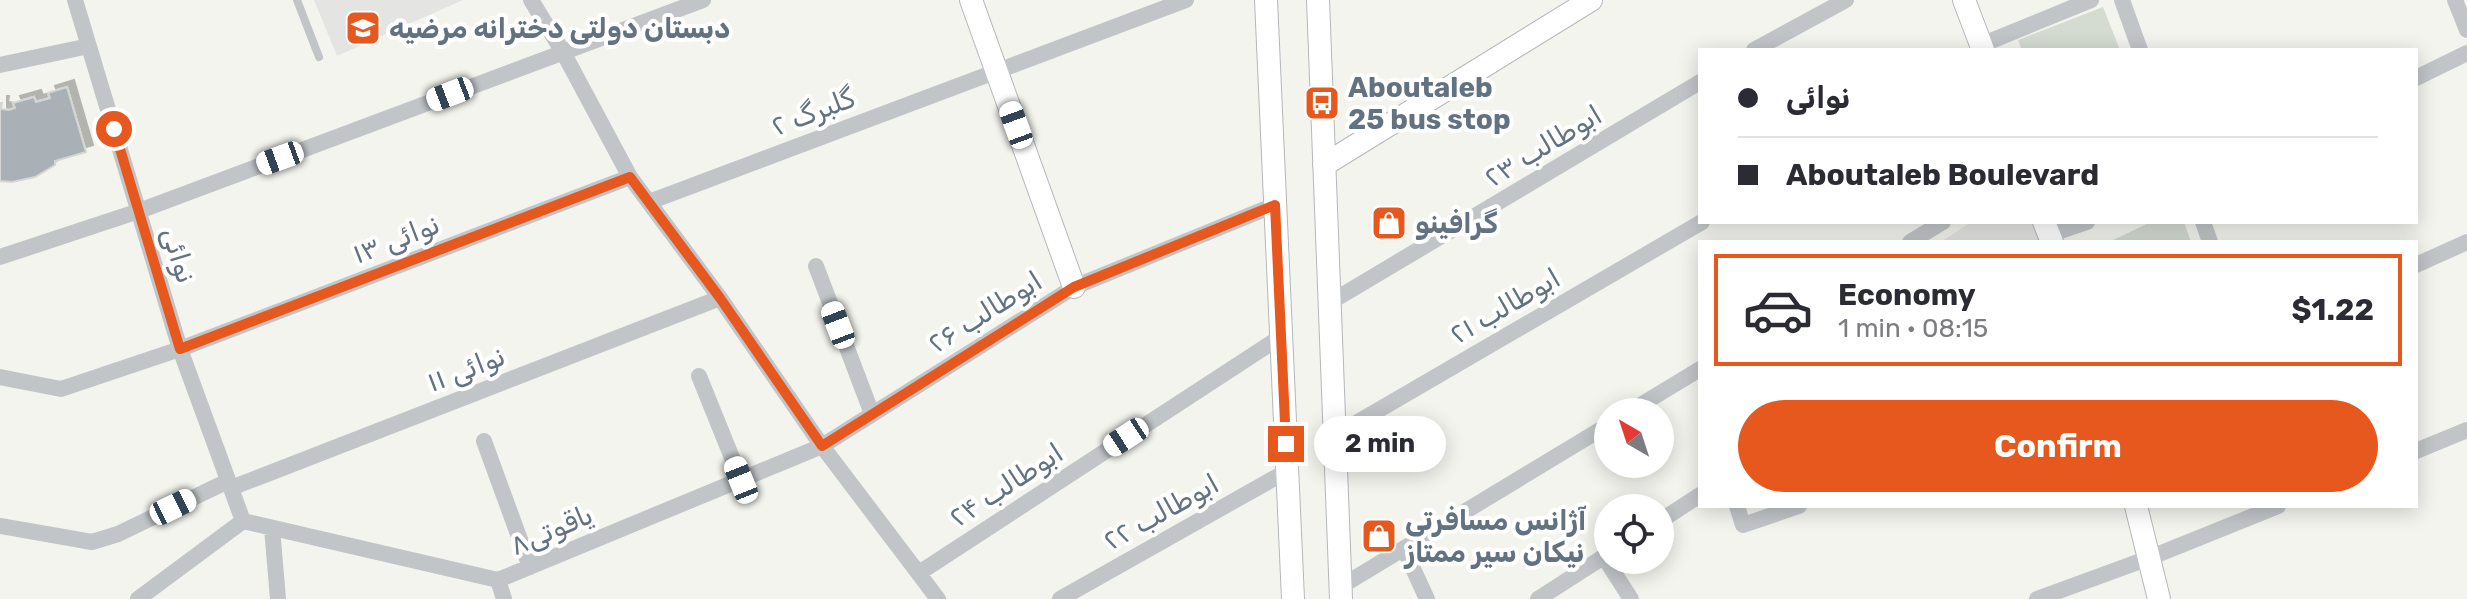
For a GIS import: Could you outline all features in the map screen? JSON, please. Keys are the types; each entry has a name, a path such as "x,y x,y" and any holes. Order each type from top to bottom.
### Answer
{"main road":[{"path":"971,0 1074,287"},
{"path":"1266,0 1287,471 1288,597"},
{"path":"1318,0 1340,593"},
{"path":"1324,165 1591,0"},
{"path":"1964,0 1982,48"},
{"path":"2136,508 2159,599"}],"street":[{"name":"نوائی","path":"75,0 180,349 243,521"},
{"path":"531,0 563,52 630,177 720,298 822,446 938,599"},
{"path":"545,0 563,52"},
{"path":"0,257 139,211 703,0"},
{"name":"گلبرگ ۲","path":"649,202 1186,0"},
{"path":"1758,48 1846,0"},
{"path":"1982,48 2091,0"},
{"path":"2122,0 2139,48"},
{"path":"2455,0 2467,30"},
{"path":"0,65 89,46"},
{"path":"2418,77 2467,53"},
{"name":"ابوطالب ۲۳","path":"1329,303 1698,83"},
{"name":"نوائی ۱۳","path":"0,377 61,389 180,349 630,177"},
{"name":"ابوطالب ۲۶","path":"822,446 1074,287 1275,205"},
{"name":"ابوطالب ۲۱","path":"1334,436 1699,224"},
{"path":"1913,240 1940,224"},
{"path":"2048,233 2080,224"},
{"path":"2418,264 2467,242"},
{"path":"816,266 872,414"},
{"name":"نوائی ۱۱","path":"0,526 92,542 118,534 230,484 720,298"},
{"name":"ابوطالب ۲۴","path":"919,573 1282,336"},
{"path":"1652,398 1698,370"},
{"path":"699,376 741,480"},
{"path":"2418,450 2467,430"},
{"path":"1340,593 1404,549 1594,434"},
{"path":"484,441 530,567"},
{"name":"یاقوتی۸","path":"243,521 498,580 822,446"},
{"name":"ابوطالب ۲۲","path":"1060,599 1287,471"},
{"path":"1674,512 1698,496"},
{"path":"1738,508 1743,525 1793,508"},
{"path":"2037,599 2273,508"},
{"path":"138,599 243,521"},
{"path":"272,528 278,599"},
{"path":"1404,549 1427,599"},
{"path":"1538,599 1594,563"},
{"path":"1617,574 1631,599"},
{"path":"498,580 504,599"}],"lane":[{"path":"297,0 319,57"}],"shaded area":[{"name":"دبستان دولتی دخترانه مرضیه","path":"314,0 463,0 337,56"},
{"path":"2103,7 2119,48 2021,48 2018,40"},
{"path":"1968,224 2034,224 2039,240 1944,240"},
{"path":"2147,224 2185,224 2190,240 2113,240"}],"building":[{"path":"67,87 86,152 55,161 55,165 35,177 0,181 0,103 1,109 9,110 15,108 13,103 34,97 36,102 50,98 48,93"}],"place":[{"name":"دبستان دولتی دخترانه مرضیه","path":"363,28"},
{"name":"Aboutaleb 25 bus stop","path":"1322,103"},
{"name":"گرافینو","path":"1389,223"},
{"name":"آژانس مسافرتی نیکان سیر ممتاز","path":"1379,536"}],"route":[{"path":"114,129 180,349 630,177 720,298 822,446 1074,287 1275,205 1286,444"}]}
